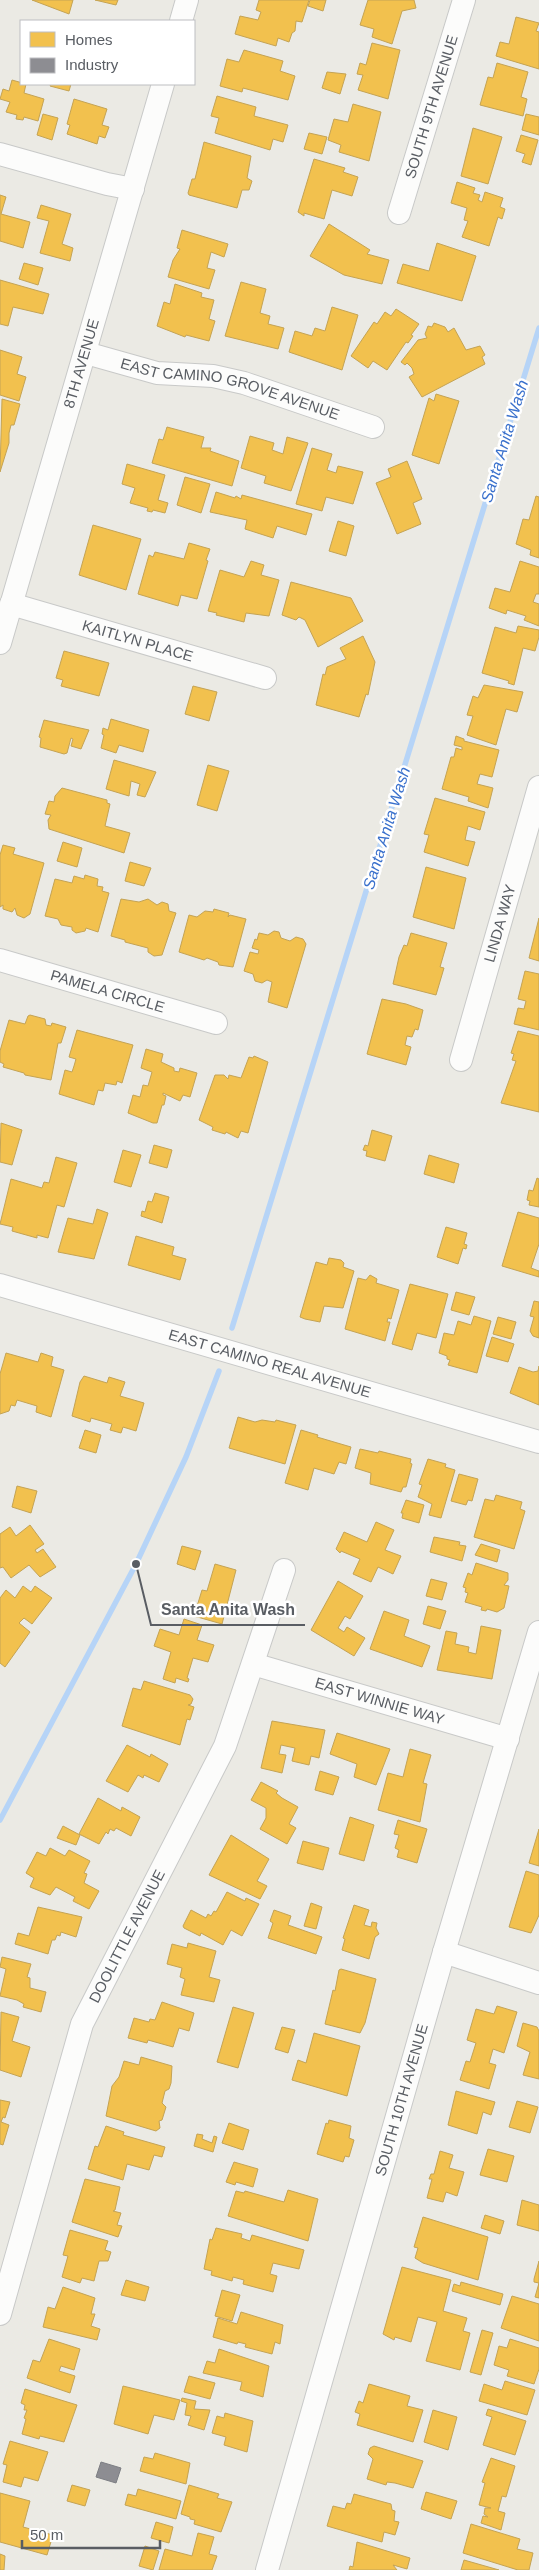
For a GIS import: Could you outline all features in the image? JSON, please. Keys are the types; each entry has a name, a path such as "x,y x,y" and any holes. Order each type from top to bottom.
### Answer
{"street":[{"path":"181,20 187,0"},
{"name":"SOUTH 9TH AVENUE","path":"399,213 464,0"},
{"name":"8TH AVENUE","path":"0,643 163,85"},
{"path":"0,154 107,184 133,189"},
{"name":"EAST CAMINO GROVE AVENUE","path":"86,353 157,373 213,376 244,383 373,427"},
{"name":"KAITLYN PLACE","path":"11,604 265,678"},
{"name":"LINDA WAY","path":"461,1060 539,787"},
{"name":"PAMELA CIRCLE","path":"0,960 216,1023"},
{"name":"EAST CAMINO REAL AVENUE","path":"0,1285 539,1442"},
{"name":"DOOLITTLE AVENUE","path":"0,2314 82,2024 225,1746 284,1570"},
{"name":"SOUTH 10TH AVENUE","path":"267,2570 444,1952 539,1632"},
{"name":"EAST WINNIE WAY","path":"253,1664 508,1739"},
{"path":"444,1952 539,1983"}],"building: Homes":[{"path":"32,0 73,0 69,14"},
{"path":"95,0 118,0 116,5"},
{"path":"259,0 309,0 302,22 296,21 295,31 292,33 289,42 278,38 276,46 235,34 240,16 258,20 261,12 256,10"},
{"path":"310,0 326,0 323,11 308,6"},
{"path":"368,0 414,0 416,8 402,11 392,44 372,37 374,29 360,25"},
{"path":"516,17 539,23 536,31 539,32 539,69 496,56 500,42 509,44"},
{"path":"372,43 400,50 388,99 358,90 363,75 357,74 360,63 366,65"},
{"path":"244,50 283,61 280,71 295,76 288,100 243,88 242,92 220,86 227,59 239,62"},
{"path":"497,63 528,72 521,97 527,99 523,116 480,105 488,77 493,78"},
{"path":"327,72 346,74 340,94 322,88"},
{"path":"12,80 20,82 20,85 26,85 24,93 44,99 38,121 24,117 23,120 16,119 17,115 6,112 10,102 0,99 3,89 9,91"},
{"path":"50,85 71,85 69,91"},
{"path":"217,96 256,107 254,116 288,125 283,142 273,139 270,150 215,133 219,118 211,116"},
{"path":"74,99 107,109 102,125 109,127 105,138 99,136 97,144 67,134 70,125 67,124"},
{"path":"353,104 381,112 369,161 339,152 341,145 328,140 334,119 348,122"},
{"path":"43,114 58,118 52,140 37,135"},
{"path":"526,114 539,117 539,135 522,130"},
{"path":"473,128 502,137 488,184 461,176"},
{"path":"309,133 327,137 322,154 304,149"},
{"path":"521,135 538,140 531,165 522,162 525,154 516,151"},
{"path":"204,142 251,156 247,178 252,181 249,190 242,190 237,208 189,195 188,193 192,179 195,179"},
{"path":"314,159 345,168 343,172 358,177 352,196 332,190 324,219 304,213 304,216 298,212"},
{"path":"457,182 475,188 473,193 480,195 478,200 482,202 485,192 503,198 500,207 505,209 502,219 498,217 489,246 462,237 468,221 464,220 467,208 451,203"},
{"path":"0,195 6,197 1,214 30,222 23,248 0,241"},
{"path":"41,205 71,214 62,244 73,248 70,261 40,253 49,221 37,218"},
{"path":"329,224 370,250 367,254 389,260 382,284 344,275 310,256"},
{"path":"182,230 228,244 224,257 211,252 207,268 215,270 209,289 168,277 173,260 180,249 177,248"},
{"path":"437,243 476,256 462,301 397,283 403,264 429,271"},
{"path":"24,263 43,268 38,285 19,279"},
{"path":"0,280 49,294 43,314 13,307 8,326 0,324"},
{"path":"241,282 266,289 260,313 270,316 268,324 284,328 278,349 225,336"},
{"path":"175,284 202,293 201,297 214,300 209,319 215,321 209,341 186,335 185,337 157,326 164,302 170,304"},
{"path":"332,307 358,315 342,370 289,352 295,331 312,336 315,328 325,331"},
{"path":"396,309 419,324 411,335 413,336 408,343 406,342 387,370 373,361 368,368 351,356 374,322 377,324 385,312 391,316"},
{"path":"434,323 445,327 448,332 454,328 466,350 480,346 485,355 482,357 485,364 422,397 409,377 414,374 412,368 407,363 405,365 401,362 418,340 427,338 425,334 428,326 432,327"},
{"path":"0,350 22,357 17,374 26,377 19,401 0,395"},
{"path":"436,394 459,401 439,464 412,455 429,398 434,401"},
{"path":"2,399 20,404 14,425 11,425 9,443 0,472"},
{"path":"167,427 204,437 201,448 211,448 210,451 239,461 232,486 152,463 159,439 163,440"},
{"path":"250,436 274,443 272,450 283,454 287,437 308,443 291,491 264,483 266,476 241,468"},
{"path":"312,448 332,454 327,470 336,473 338,466 363,472 353,504 326,497 322,511 296,504"},
{"path":"407,461 422,499 413,503 421,524 397,534 376,483 391,477 388,469"},
{"path":"127,464 165,475 158,500 168,503 165,513 153,510 152,512 147,511 148,508 130,503 135,488 122,484"},
{"path":"185,477 210,484 201,513 177,505"},
{"path":"216,492 235,498 236,496 241,499 242,495 312,514 306,535 277,526 273,538 245,529 247,520 210,512"},
{"path":"536,496 539,497 539,558 530,555 531,550 516,544 523,519 529,520"},
{"path":"338,521 354,526 346,556 329,551"},
{"path":"93,525 141,539 126,590 79,575"},
{"path":"189,543 210,549 197,599 181,595 178,606 138,594 149,555 153,557 155,552 184,559"},
{"path":"251,561 264,565 261,575 279,580 269,616 246,613 244,622 208,611 220,570 244,577"},
{"path":"520,561 539,567 539,594 536,594 533,602 539,604 539,626 524,620 526,616 507,610 506,614 489,608 495,588 510,592"},
{"path":"291,582 351,598 363,621 318,647 305,620 299,617 296,620 282,615"},
{"path":"518,626 539,630 539,637 535,651 523,648 514,685 508,683 509,681 482,673 495,627 516,633"},
{"path":"363,636 375,662 368,695 366,694 359,717 316,705 323,674 325,675 327,667 346,659 340,648"},
{"path":"64,651 109,663 99,696 61,686 63,680 56,678"},
{"path":"484,685 523,692 517,712 506,709 496,745 467,735 473,716 467,715 473,696 478,698"},
{"path":"193,686 217,692 209,721 185,714"},
{"path":"111,719 149,730 143,752 119,745 116,753 101,748 104,735 102,734 103,728 108,730"},
{"path":"44,720 89,730 81,749 71,746 73,739 71,738 67,753 64,754 40,747 41,738 39,737"},
{"path":"456,736 464,739 464,741 499,750 492,777 480,774 477,784 493,788 488,808 468,801 469,797 442,789 451,757 454,757 456,748 462,750 462,747 454,745"},
{"path":"114,760 156,772 145,797 137,795 140,784 131,781 129,796 106,789"},
{"path":"208,765 229,771 217,811 197,805"},
{"path":"62,788 107,800 107,803 110,804 105,826 130,833 124,853 49,829 48,820 51,815 45,814 49,801 54,802 55,796"},
{"path":"435,798 485,812 480,830 468,826 465,840 475,842 468,866 424,852 429,835 424,834"},
{"path":"63,842 82,848 77,867 57,861"},
{"path":"3,845 15,848 13,854 44,863 30,914 24,918 17,915 15,908 12,912 3,909 3,905 0,907 0,855"},
{"path":"130,862 151,868 144,886 125,881"},
{"path":"426,867 466,878 454,929 413,917"},
{"path":"85,875 98,879 97,886 103,887 102,891 109,893 98,932 86,928 85,931 76,933 72,930 72,927 61,925 58,919 45,916 55,879 72,883 74,876 84,879"},
{"path":"121,899 139,902 148,899 157,905 162,902 168,904 169,911 176,913 162,955 154,956 148,952 148,948 111,936"},
{"path":"214,909 229,913 228,917 230,915 246,919 233,967 219,965 218,962 207,958 204,960 179,952 189,915 197,917 205,911 213,912"},
{"path":"539,918 539,961 529,958"},
{"path":"274,931 279,932 281,938 290,941 296,937 303,939 306,944 287,1008 268,1002 272,982 267,980 262,983 255,981 253,974 244,971 250,952 258,954 259,950 252,948 259,933 268,935"},
{"path":"411,933 447,943 440,967 444,968 436,995 393,984 399,957 404,945 407,946"},
{"path":"525,971 539,974 539,1030 514,1024 518,1008 524,1009 526,1001 518,999"},
{"path":"382,999 423,1010 418,1030 415,1029 412,1037 407,1036 405,1045 411,1047 406,1065 367,1054"},
{"path":"30,1015 45,1019 46,1025 51,1026 52,1023 66,1027 61,1043 58,1043 51,1080 25,1075 24,1073 3,1067 4,1064 0,1062 0,1051 9,1020 25,1024"},
{"path":"77,1030 133,1045 122,1083 117,1081 116,1085 105,1083 103,1091 98,1090 94,1105 59,1094 65,1070 72,1072 76,1059 69,1057"},
{"path":"518,1031 539,1036 539,1112 501,1103 516,1061 512,1060 514,1054 511,1053"},
{"path":"146,1049 163,1054 161,1062 174,1068 174,1071 179,1072 180,1068 197,1073 190,1097 183,1095 180,1101 163,1093 166,1096 157,1123 128,1113 133,1095 140,1097 143,1085 148,1086 152,1072 141,1068"},
{"path":"254,1056 268,1062 248,1133 241,1131 238,1138 226,1132 225,1134 212,1130 213,1127 199,1120 215,1075 224,1075 228,1079 229,1075 241,1078 249,1057 253,1058"},
{"path":"1,1123 22,1130 12,1165 0,1162"},
{"path":"372,1130 392,1136 385,1161 366,1156 367,1151 363,1150 365,1145 368,1146"},
{"path":"154,1145 172,1150 167,1168 149,1163"},
{"path":"123,1150 141,1155 131,1187 114,1182"},
{"path":"429,1155 459,1164 454,1183 424,1174"},
{"path":"56,1157 77,1163 64,1207 57,1205 48,1238 37,1235 37,1238 12,1231 13,1227 0,1224 11,1179 42,1188 44,1182 49,1183"},
{"path":"537,1178 539,1179 539,1207 529,1205 530,1201 527,1200 529,1190 533,1191"},
{"path":"155,1193 169,1197 162,1223 141,1216 142,1211 145,1212 148,1201 152,1202"},
{"path":"97,1209 108,1213 94,1259 58,1252 68,1218 93,1224"},
{"path":"518,1212 539,1218 539,1244 531,1268 539,1271 539,1277 502,1266"},
{"path":"446,1227 467,1233 464,1244 467,1245 466,1249 463,1248 458,1264 437,1257"},
{"path":"136,1236 174,1247 172,1255 186,1259 180,1280 128,1265"},
{"path":"329,1258 341,1260 344,1263 343,1267 354,1271 343,1308 324,1306 320,1322 300,1317 316,1262 327,1265"},
{"path":"370,1275 377,1279 376,1283 399,1290 391,1319 388,1318 387,1322 390,1322 385,1341 345,1329 358,1278 366,1280"},
{"path":"410,1284 448,1294 436,1338 417,1333 412,1350 392,1344"},
{"path":"456,1292 475,1297 469,1315 451,1310"},
{"path":"534,1301 539,1302 539,1338 533,1336 530,1331 534,1317 530,1316"},
{"path":"474,1316 491,1321 477,1373 448,1365 450,1360 447,1359 447,1356 439,1353 444,1333 454,1335 458,1321 471,1325"},
{"path":"498,1317 516,1322 511,1339 493,1334"},
{"path":"492,1337 514,1344 508,1362 486,1356"},
{"path":"6,1353 38,1362 41,1353 53,1357 51,1366 64,1370 51,1417 36,1412 37,1406 17,1400 15,1406 11,1405 9,1411 0,1414 0,1374"},
{"path":"539,1366 539,1405 510,1393 519,1367 533,1372 538,1371"},
{"path":"84,1376 107,1383 109,1377 125,1382 120,1396 144,1403 136,1431 123,1427 121,1433 110,1430 112,1424 91,1418 90,1422 72,1416 80,1382"},
{"path":"238,1417 255,1422 262,1420 275,1422 276,1420 296,1425 285,1464 229,1448"},
{"path":"85,1430 101,1435 96,1453 79,1448"},
{"path":"301,1430 351,1447 346,1464 339,1462 334,1474 314,1468 308,1490 285,1483"},
{"path":"360,1449 378,1453 379,1451 411,1459 410,1463 412,1464 406,1487 403,1487 401,1492 370,1484 371,1473 355,1468"},
{"path":"428,1459 446,1464 445,1467 455,1470 441,1518 429,1515 432,1504 418,1497 422,1485 419,1484"},
{"path":"459,1474 478,1479 472,1501 468,1500 466,1505 451,1501"},
{"path":"17,1486 37,1491 31,1513 12,1507"},
{"path":"496,1495 522,1502 520,1509 525,1511 514,1549 474,1537 485,1499 494,1501"},
{"path":"406,1500 424,1505 419,1523 402,1518 403,1513 401,1513"},
{"path":"376,1522 394,1530 385,1550 401,1556 393,1574 378,1567 371,1582 353,1574 360,1559 341,1551 340,1553 336,1549 344,1532 367,1542"},
{"path":"30,1525 44,1544 35,1550 37,1553 43,1549 56,1567 40,1577 29,1565 11,1578 3,1567 0,1568 0,1534 10,1527 16,1536"},
{"path":"434,1537 460,1542 459,1545 466,1546 462,1561 430,1552"},
{"path":"481,1544 500,1550 497,1562 475,1555"},
{"path":"182,1546 201,1551 195,1570 177,1564"},
{"path":"476,1563 508,1573 508,1580 504,1585 509,1586 504,1608 497,1612 487,1609 486,1611 481,1610 482,1607 465,1602 468,1593 465,1592 466,1588 463,1587 468,1573 472,1575"},
{"path":"215,1564 236,1570 222,1624 194,1616 202,1590 207,1591"},
{"path":"431,1579 447,1583 442,1600 426,1596"},
{"path":"338,1581 363,1596 350,1619 345,1616 338,1628 344,1632 347,1627 365,1638 354,1656 311,1630"},
{"path":"23,1586 31,1592 35,1586 52,1598 32,1624 24,1618 19,1623 30,1632 5,1667 0,1663 0,1598 6,1590 15,1598"},
{"path":"428,1606 446,1611 440,1629 423,1624"},
{"path":"384,1611 409,1620 404,1636 430,1646 422,1667 370,1649"},
{"path":"184,1619 202,1625 197,1640 214,1645 208,1662 193,1658 187,1678 189,1679 188,1682 176,1678 175,1683 163,1679 171,1652 154,1646 160,1629 179,1635"},
{"path":"481,1626 501,1630 492,1679 437,1670 446,1631 457,1633 455,1644 469,1647 468,1652 476,1654"},
{"path":"144,1681 190,1695 193,1699 191,1704 188,1705 194,1707 190,1720 187,1719 180,1745 122,1726 133,1688 141,1690"},
{"path":"272,1721 325,1730 319,1758 311,1756 309,1765 292,1761 295,1748 281,1745 279,1754 286,1755 282,1773 261,1768"},
{"path":"337,1733 390,1749 376,1785 354,1777 357,1764 330,1754"},
{"path":"127,1745 150,1757 151,1754 168,1764 159,1782 144,1775 143,1778 138,1775 128,1792 106,1781"},
{"path":"410,1749 431,1755 423,1783 427,1784 420,1822 378,1810 388,1773 403,1777"},
{"path":"320,1771 339,1777 333,1795 315,1790"},
{"path":"261,1782 278,1791 276,1793 282,1798 298,1807 289,1824 296,1828 287,1844 260,1829 266,1818 266,1808 251,1800"},
{"path":"98,1798 121,1811 122,1807 140,1817 131,1836 116,1828 114,1831 110,1829 99,1844 79,1834"},
{"path":"350,1817 374,1825 364,1861 339,1854"},
{"path":"398,1820 427,1829 417,1863 397,1857 399,1850 395,1848 399,1835 394,1834"},
{"path":"63,1826 80,1835 76,1845 57,1838"},
{"path":"539,1829 539,1866 529,1863"},
{"path":"231,1835 269,1859 257,1881 267,1886 260,1899 209,1875"},
{"path":"303,1841 329,1848 323,1870 297,1863"},
{"path":"50,1848 65,1856 69,1850 90,1861 84,1873 87,1874 84,1883 99,1891 89,1909 73,1901 75,1897 56,1887 50,1895 30,1887 34,1878 26,1873 37,1852 46,1856"},
{"path":"526,1871 539,1875 539,1915 531,1933 509,1927"},
{"path":"227,1892 245,1901 246,1898 259,1904 242,1936 231,1930 223,1945 201,1933 200,1936 184,1928 183,1926 191,1910 206,1918 208,1914 211,1916 214,1911 216,1912"},
{"path":"311,1903 322,1907 316,1929 304,1926"},
{"path":"354,1905 369,1910 364,1925 371,1927 372,1922 377,1923 376,1928 379,1934 375,1937 369,1959 342,1950 345,1939 343,1938"},
{"path":"38,1907 82,1917 76,1937 61,1932 60,1936 57,1935 55,1940 52,1940 48,1954 15,1944 18,1933 29,1936"},
{"path":"274,1910 291,1916 288,1925 322,1937 316,1954 268,1938 273,1923 270,1921"},
{"path":"188,1943 216,1951 209,1977 220,1980 214,2002 181,1995 185,1979 180,1977 182,1968 167,1964 172,1944 187,1948"},
{"path":"2,1957 31,1964 27,1977 30,1978 30,1988 46,1992 41,2012 23,2007 24,2004 17,2000 0,1996 6,1969 0,1967"},
{"path":"339,1970 376,1979 365,2023 360,2033 325,2024 333,1990 335,1991"},
{"path":"162,2002 194,2013 189,2031 179,2028 173,2047 148,2040 147,2043 128,2038 134,2018 149,2022 150,2019 155,2020"},
{"path":"497,2006 517,2012 504,2053 493,2049 489,2063 496,2065 489,2089 460,2080 466,2061 470,2062 476,2043 467,2040 476,2009 494,2014"},
{"path":"233,2007 254,2013 238,2068 217,2062"},
{"path":"1,2012 19,2017 12,2041 30,2047 21,2077 0,2070"},
{"path":"523,2023 537,2027 539,2031 539,2079 523,2075 530,2052 517,2046"},
{"path":"282,2027 295,2030 288,2053 275,2049"},
{"path":"314,2033 360,2046 347,2096 292,2080 298,2060 306,2063"},
{"path":"141,2057 172,2066 171,2083 169,2089 165,2091 162,2103 166,2107 162,2120 159,2121 160,2128 156,2131 106,2116 112,2086 119,2077 124,2061 139,2065"},
{"path":"456,2091 495,2102 491,2115 483,2112 477,2134 448,2125"},
{"path":"0,2100 10,2102 5,2118 3,2117 1,2122 9,2125 3,2145 0,2144"},
{"path":"517,2101 538,2107 530,2133 509,2127"},
{"path":"329,2120 351,2126 349,2138 354,2140 349,2157 345,2156 343,2162 317,2154 326,2123 328,2124"},
{"path":"229,2123 249,2130 243,2150 222,2143"},
{"path":"106,2126 124,2132 123,2135 165,2147 162,2157 154,2155 149,2170 127,2164 123,2180 88,2169 95,2146 98,2147"},
{"path":"197,2134 203,2135 202,2139 212,2143 214,2136 217,2137 213,2152 194,2146"},
{"path":"488,2149 514,2156 507,2182 480,2175"},
{"path":"440,2151 453,2155 449,2168 464,2172 457,2196 446,2192 443,2202 427,2198 432,2179 429,2179 431,2174 434,2174"},
{"path":"234,2162 258,2169 253,2187 236,2182 235,2185 226,2182"},
{"path":"85,2179 120,2187 115,2210 113,2211 121,2213 117,2225 122,2226 118,2237 72,2222"},
{"path":"288,2190 318,2199 308,2241 228,2216 236,2191 244,2193 245,2191 284,2202"},
{"path":"522,2200 539,2205 539,2231 517,2225"},
{"path":"485,2215 504,2221 500,2234 481,2228"},
{"path":"423,2217 488,2237 478,2280 423,2263 415,2258 418,2248 414,2247"},
{"path":"216,2228 242,2234 241,2238 250,2241 252,2235 304,2250 299,2269 273,2263 270,2274 277,2276 273,2292 243,2284 244,2280 233,2277 232,2281 211,2275 212,2271 204,2269 210,2239 212,2240"},
{"path":"70,2230 108,2241 105,2250 111,2252 108,2261 99,2261 94,2281 82,2278 80,2283 62,2277 68,2256 63,2255"},
{"path":"539,2261 539,2283 534,2282 534,2279"},
{"path":"402,2267 451,2280 443,2311 467,2318 463,2331 470,2333 460,2370 426,2361 437,2322 418,2317 411,2342 395,2337 394,2340 383,2334"},
{"path":"126,2280 149,2287 145,2301 121,2295"},
{"path":"461,2282 503,2294 500,2305 452,2291 454,2284 460,2286"},
{"path":"539,2283 539,2298 535,2297"},
{"path":"63,2287 95,2298 91,2314 95,2314 91,2326 100,2329 97,2340 43,2327 48,2307 55,2309"},
{"path":"222,2290 240,2295 232,2321 215,2316"},
{"path":"512,2296 539,2304 539,2341 501,2328"},
{"path":"241,2312 283,2325 280,2344 275,2342 272,2354 245,2347 246,2344 238,2342 237,2344 213,2337 218,2318 237,2324"},
{"path":"482,2330 493,2333 481,2375 470,2372"},
{"path":"49,2339 80,2349 74,2370 61,2366 59,2371 75,2376 70,2393 27,2378 33,2360 40,2362"},
{"path":"510,2339 539,2348 539,2369 534,2384 507,2376 509,2370 494,2365 499,2346 507,2348"},
{"path":"219,2349 269,2366 263,2397 240,2390 242,2382 203,2373 207,2361 215,2363"},
{"path":"189,2376 215,2383 210,2399 184,2392"},
{"path":"505,2381 535,2390 527,2415 479,2401 484,2384 502,2390"},
{"path":"369,2384 410,2396 407,2406 423,2410 413,2442 357,2425 360,2414 355,2412 359,2401 363,2403"},
{"path":"123,2386 180,2400 174,2420 154,2415 148,2434 114,2424"},
{"path":"25,2389 77,2405 64,2442 40,2436 39,2439 22,2434 27,2410 24,2410 25,2405 21,2403"},
{"path":"182,2398 196,2401 194,2409 210,2410 204,2430 188,2425 191,2416 185,2415 187,2403 181,2401"},
{"path":"488,2409 526,2421 515,2455 483,2445 492,2417 486,2415"},
{"path":"433,2410 457,2417 448,2450 424,2442"},
{"path":"225,2413 253,2421 247,2452 224,2445 226,2437 212,2433 217,2416 224,2418"},
{"path":"10,2441 48,2452 38,2481 24,2477 21,2487 3,2482 7,2465 3,2464"},
{"path":"374,2446 423,2461 413,2488 387,2482 386,2485 367,2479 373,2459 368,2454 370,2448"},
{"path":"155,2453 190,2463 186,2484 140,2471 144,2457 153,2459"},
{"path":"491,2458 515,2466 506,2497 502,2496 498,2511 505,2513 501,2530 481,2523 483,2516 488,2517 484,2514 485,2508 491,2508 479,2505 485,2483 482,2482"},
{"path":"72,2485 90,2490 85,2506 67,2501"},
{"path":"189,2485 219,2494 217,2498 232,2502 221,2532 194,2524 195,2520 181,2514"},
{"path":"138,2489 181,2501 176,2519 125,2505 128,2494 136,2496"},
{"path":"426,2492 457,2501 451,2519 421,2509"},
{"path":"0,2493 30,2501 23,2527 53,2535 47,2555 0,2542"},
{"path":"354,2494 391,2504 392,2510 395,2511 394,2521 399,2522 395,2535 384,2532 382,2542 327,2526 333,2506 345,2509 347,2503 351,2504"},
{"path":"156,2522 173,2527 169,2543 151,2538"},
{"path":"471,2524 520,2539 517,2549 533,2553 529,2570 518,2570 463,2553"},
{"path":"198,2533 214,2537 209,2554 217,2556 212,2570 159,2570 165,2549 192,2556"},
{"path":"357,2542 410,2558 407,2569 393,2565 397,2570 349,2570 350,2566 353,2567"},
{"path":"145,2546 159,2551 153,2570 139,2566"},
{"path":"0,2554 5,2556 4,2570 0,2570"},
{"path":"464,2560 499,2570 461,2570"}],"building: Industry":[{"path":"101,2462 121,2468 116,2483 96,2477"}],"waterway":[{"name":"Santa Anita Wash","path":"232,1328 539,328"},
{"name":"Santa Anita Wash","path":"0,1820 136,1564 186,1457 219,1371"}],"place":[{"name":"Santa Anita Wash","path":"136,1564"}]}
